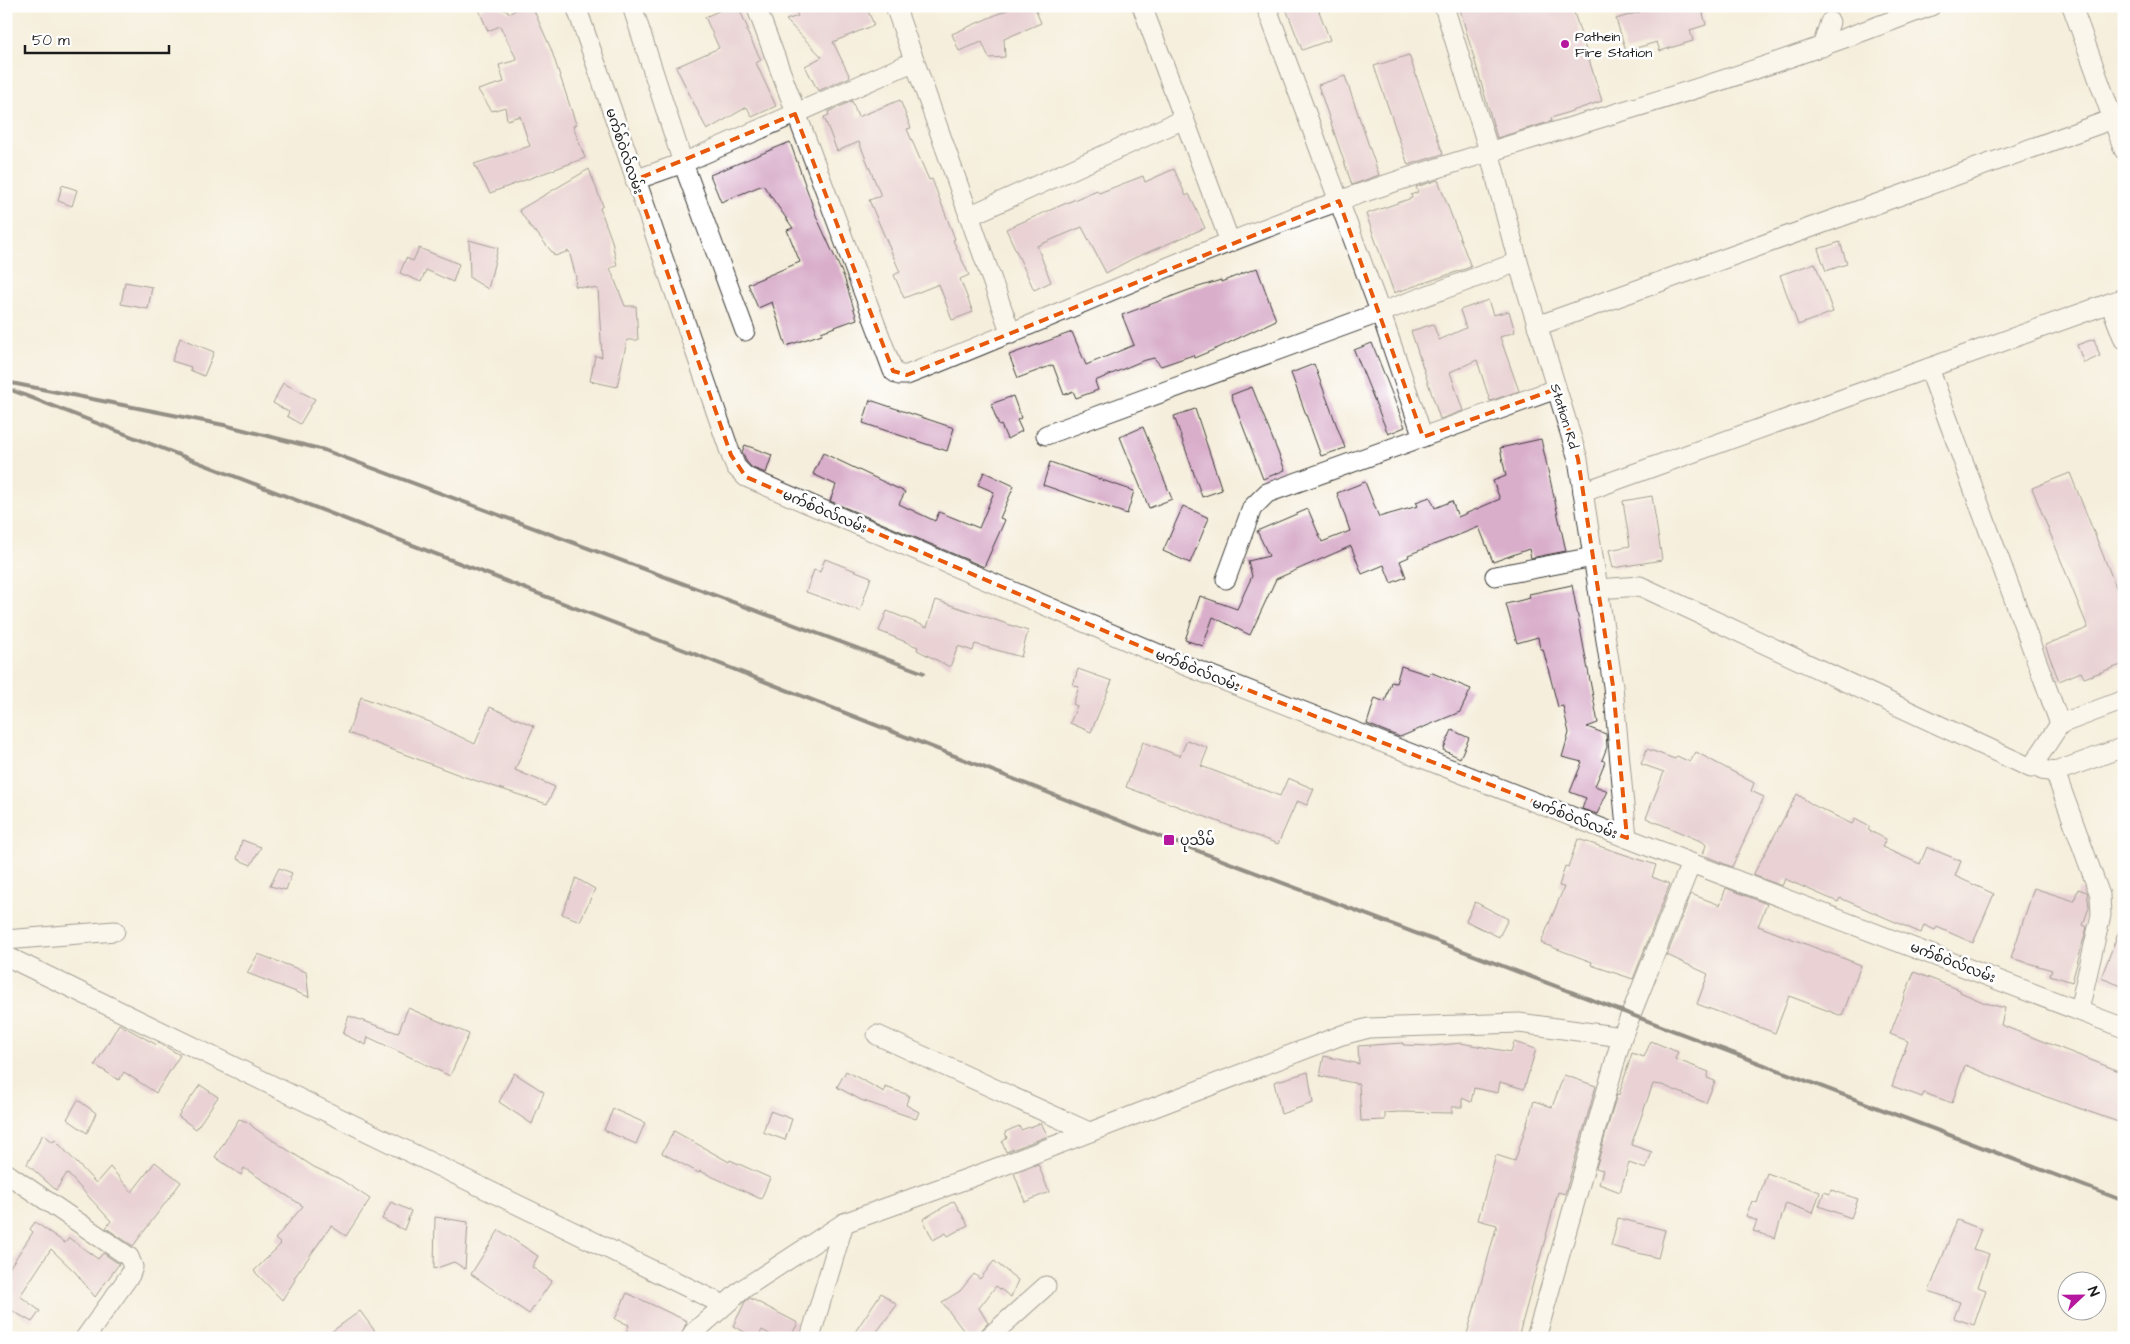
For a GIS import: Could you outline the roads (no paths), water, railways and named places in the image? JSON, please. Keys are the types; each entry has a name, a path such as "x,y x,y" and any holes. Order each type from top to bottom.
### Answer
{"street":[{"name":"မက်စ်ဝဲလ်လမ်း","path":"576,6 731,455 736,467 746,477 1184,665 1691,863 2124,1028"},
{"path":"632,6 683,163 745,331"},
{"path":"756,6 893,371 899,375 907,375 1012,334 1230,242 1339,201 1489,151 1630,109 1822,47 1931,6"},
{"path":"894,6 1012,334"},
{"path":"1142,6 1230,242"},
{"path":"1266,6 1380,311 1423,437"},
{"name":"Station Rd","path":"1444,6 1489,151 1518,262 1578,459 1613,686 1627,838"},
{"path":"2072,6 2118,117 2124,150"},
{"path":"1822,47 1830,22"},
{"path":"635,180 683,163 915,61"},
{"path":"1537,326 2118,117"},
{"path":"969,216 1184,120"},
{"path":"1046,435 1518,262"},
{"path":"1583,492 2117,300 2124,340"},
{"path":"1929,368 2060,724"},
{"path":"1226,578 1252,508 1266,493 1556,389"},
{"path":"1495,576 1593,557"},
{"path":"1598,590 1640,586 2031,768 2055,772 2124,747"},
{"path":"2031,768 2060,724 2124,700"},
{"path":"2055,772 2100,895 2101,915 2079,1010"},
{"path":"1536,1338 1622,1037 1691,863"},
{"path":"6,940 115,931"},
{"path":"6,956 724,1305"},
{"path":"691,1338 743,1289 844,1222 1089,1132 1342,1034 1370,1028 1519,1023 1622,1037"},
{"path":"877,1035 1089,1132"},
{"path":"6,1173 130,1257 133,1267 130,1275 85,1338"},
{"path":"810,1338 844,1222"},
{"path":"988,1338 1046,1286"}],"railway":[{"path":"6,382 224,425 324,450 924,673"},
{"path":"6,388 705,658 1169,840 2124,1201"}],"place":[{"name":"Pathein Fire Station","path":"1565,44"},
{"name":"ပုသိမ်","path":"1169,840"}]}
